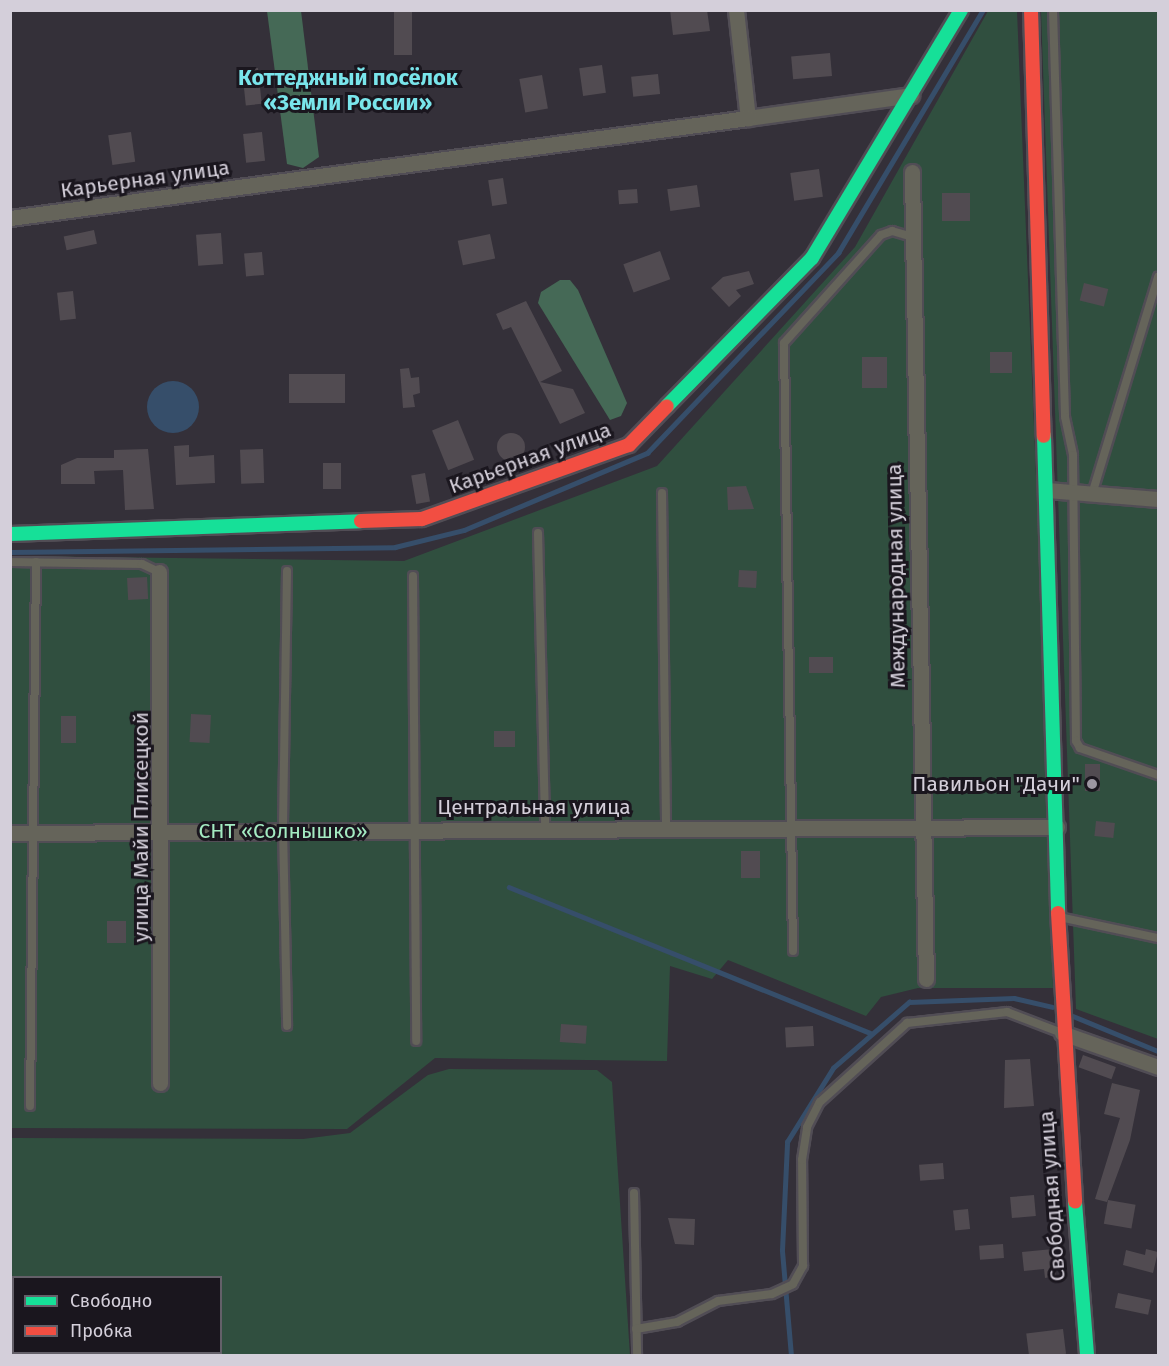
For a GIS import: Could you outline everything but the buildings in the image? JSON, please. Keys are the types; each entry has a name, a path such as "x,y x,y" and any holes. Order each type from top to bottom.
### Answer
{"street":[{"path":"736,10 748,118"},
{"path":"911,95 961,10"},
{"name":"Свободная улица","path":"1031,10 1062,1033 1087,1356"},
{"name":"Карьерная улица","path":"10,218 911,95"},
{"name":"Карьерная улица","path":"10,534 422,519 629,445 812,258 911,95"},
{"name":"Международная улица","path":"912,172 920,828 926,980"},
{"path":"1047,490 1093,491 1158,499"},
{"name":"улица Майи Плисецкой","path":"159,572 163,829 160,1083"},
{"name":"Центральная улица","path":"10,832 283,828 1057,827"},
{"path":"1062,1033 1158,1066"}],"lane":[{"path":"1053,10 1065,417 1073,454 1076,741 1080,748 1158,775"},
{"path":"794,951 794,826 784,343 881,235 892,231 914,238"},
{"path":"1093,491 1158,277"},
{"path":"662,493 666,827"},
{"path":"538,533 545,829"},
{"path":"10,562 142,564 159,572"},
{"path":"30,1106 37,832 36,562"},
{"path":"287,571 283,828 287,1026"},
{"path":"413,576 416,1041"},
{"path":"1058,917 1158,938"},
{"path":"636,1329 677,1322 728,1298 772,1294 793,1284 804,1255 802,1160 807,1127 820,1102 907,1023 1007,1012 1062,1033"},
{"path":"634,1193 637,1356"}],"green space":[{"path":"267,11 301,11 319,157 303,168 287,164"},
{"name":"СНТ «Солнышко»","path":"988,11 1017,11 1050,818 1028,818 1028,827 1029,834 1050,835 1053,988 918,988 881,997 866,1016 728,960 712,979 670,966 667,1061 435,1058 347,1129 11,1128 11,556 404,561 657,466 855,247"},
{"path":"1041,11 1158,11 1158,1039 1076,1009"},
{"path":"560,280 570,280 578,290 627,403 621,416 610,420 538,303 541,292"},
{"path":"449,1069 597,1070 612,1082 630,1355 11,1355 11,1138 303,1139 350,1133 428,1075"}],"water":[{"path":"173,381 183,383 191,389 197,397 199,407 197,417 191,425 183,431 173,433 163,431 155,425 149,417 147,407 149,397 155,389 163,383"}],"waterway":[{"path":"10,552 395,547 464,530 647,453 838,253 983,10"},
{"path":"509,887 870,1033"},
{"path":"791,1356 782,1250 787,1142 833,1068 909,1002 1014,998 1052,1007"},
{"path":"1073,1016 1158,1051"}],"traffic: fast":[{"path":"667,406 812,258 961,10"},
{"path":"1044,436 1058,913"},
{"path":"10,534 361,521"},
{"path":"1075,1202 1087,1356"}],"traffic: jam":[{"path":"1031,10 1044,436"},
{"path":"361,521 422,519 629,445 667,406"},
{"path":"1058,913 1075,1202"}],"place":[{"name":"Павильон \"Дачи\"","path":"1092,784"}],"district":[{"name":"Коттеджный посёлок «Земли России»","path":"348,90"}]}
